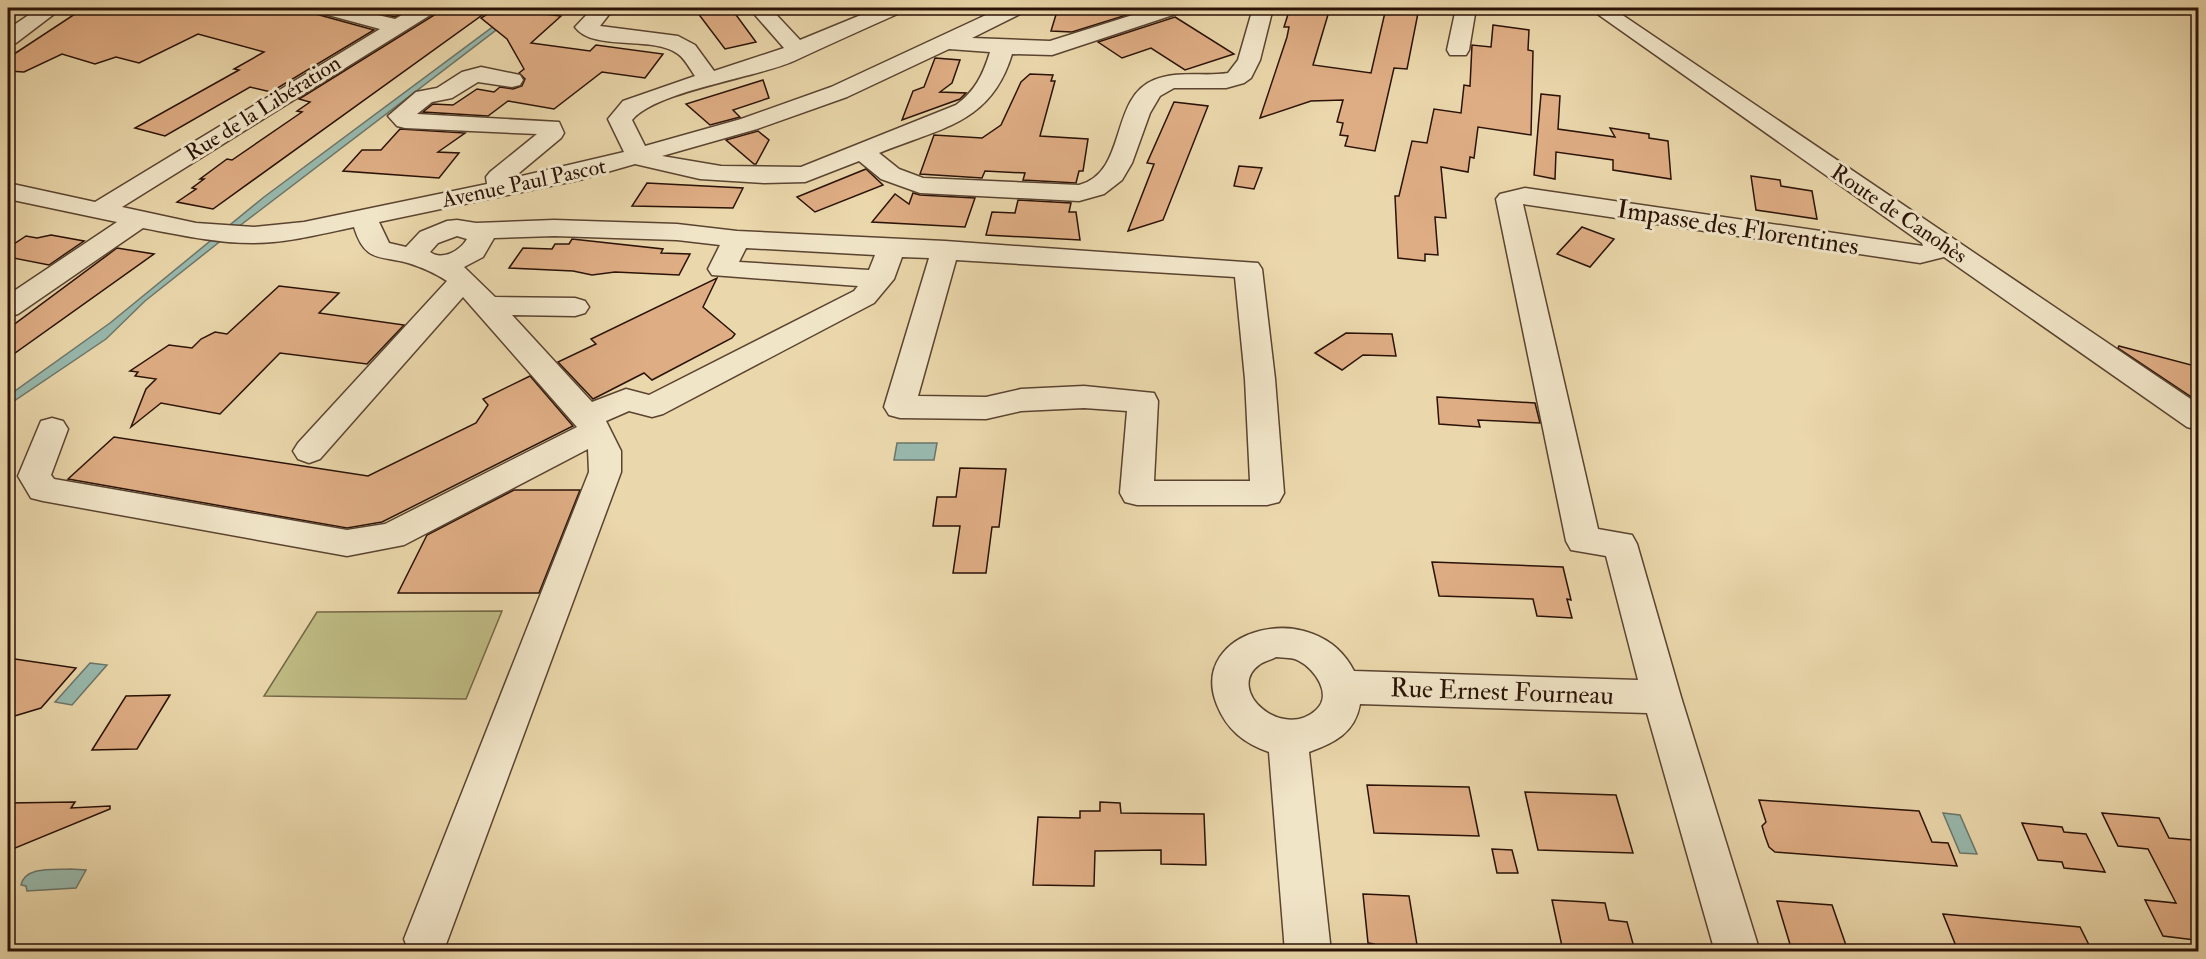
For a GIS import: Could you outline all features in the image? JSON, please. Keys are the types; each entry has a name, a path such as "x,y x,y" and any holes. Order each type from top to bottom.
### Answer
{"street":[{"path":"8,38 52,8"},
{"path":"324,8 395,26"},
{"name":"Rue de la Libération","path":"100,210 395,26 428,8"},
{"path":"604,8 586,27 595,32 670,41 687,50 709,79"},
{"path":"759,8 797,49"},
{"path":"895,8 863,13 786,56 631,106 620,118 639,157 675,168 783,176 805,174 964,110 980,99 993,80 1003,47"},
{"path":"981,8 1010,11"},
{"path":"948,42 1003,47 1052,48 1175,8"},
{"path":"863,152 890,174 920,185 1079,193 1103,185 1115,170 1143,101 1154,88 1179,80 1233,81 1243,74 1259,8"},
{"path":"1458,50 1466,8"},
{"name":"Route de Canohès","path":"1599,8 2199,419"},
{"name":"Avenue Paul Pascot","path":"8,191 196,231 254,236 304,230 639,157 749,124 839,92 1010,11"},
{"path":"500,188 499,177 552,133 551,127 405,121 400,116 424,97 444,93 470,77 481,74 512,80"},
{"name":"Impasse des Florentines","path":"1662,697 1620,544 1583,541 1509,199 1525,196 1920,255 1937,251 1935,238"},
{"path":"375,215 374,243 383,251 396,255 452,257 510,230 554,228 666,232 737,239 945,249 1248,268 1260,379 1267,493 1137,493 1143,400 1084,397 1021,400 986,408 900,407 945,249"},
{"path":"8,308 20,288 140,218"},
{"path":"737,239 722,269 880,279"},
{"path":"52,429 34,476 43,489 347,543 392,536 592,424 626,400 652,406 864,297 880,279 891,248"},
{"path":"426,939 605,472 605,452 592,424 488,306 452,257"},
{"path":"309,451 452,257"},
{"path":"488,306 575,307"},
{"path":"1274,642 1292,642 1309,648 1325,658 1336,671 1342,687 1342,703 1335,717 1323,729 1306,736 1288,738 1268,734 1251,725 1238,712 1230,697 1228,681 1233,666 1242,654 1257,646 1274,642"},
{"name":"Rue Ernest Fourneau","path":"1342,687 1662,697"},
{"path":"1662,697 1738,951"},
{"path":"1288,738 1308,951"}],"shaded area":[{"path":"502,611 466,699 264,696 317,612"}],"water":[{"path":"518,8 525,8 242,224 145,301 106,339 8,405 8,396 110,323 264,197"},
{"path":"897,443 937,443 934,460 894,460"},
{"path":"90,663 107,665 72,705 55,702"},
{"path":"1943,813 1960,815 1977,854 1960,853"},
{"path":"86,870 76,888 27,891 26,886 21,885 28,875 34,872"}],"building":[{"path":"84,8 312,8 316,14 374,30 271,92 250,87 165,136 135,128 239,70 234,69 264,52 198,34 139,63 116,57 95,64 62,54 24,72 8,71 8,58"},
{"path":"355,8 410,8 395,17"},
{"path":"440,8 485,13 213,209 177,202 196,189 192,188 204,179 200,179 227,159 232,160 302,112 297,111 310,102 299,99 436,14"},
{"path":"497,8 561,16 531,43 590,51 596,45 663,54 645,78 602,72 554,109 508,101 488,116 423,112 433,104 453,105 477,89 494,92 500,87 513,89 522,86 525,79 519,73 524,69 507,39 481,18"},
{"path":"694,8 731,8 756,42 725,49"},
{"path":"1058,8 1149,8 1072,32 1051,31"},
{"path":"1290,8 1330,8 1313,65 1371,73 1386,8 1419,8 1407,69 1394,68 1375,151 1345,146 1348,136 1340,135 1343,123 1337,122 1343,100 1311,101 1260,118 1287,37 1289,27 1284,27"},
{"path":"1175,17 1234,54 1185,70 1151,48 1122,58 1098,42"},
{"path":"1493,25 1529,30 1528,50 1533,51 1531,135 1478,127 1474,158 1470,157 1468,172 1441,167 1446,218 1435,217 1438,255 1425,254 1425,261 1398,258 1395,196 1399,196 1412,141 1427,143 1434,109 1461,113 1464,85 1470,86 1472,45 1491,47"},
{"path":"935,58 960,60 952,83 940,92 966,93 960,99 902,120 913,91 924,87"},
{"path":"1030,74 1053,75 1051,81 1055,81 1040,136 1088,139 1083,171 1079,171 1076,183 1023,180 1025,173 985,171 982,178 920,174 934,135 982,138 1001,125 1021,82"},
{"path":"763,80 769,98 733,110 740,117 710,125 686,104"},
{"path":"1541,94 1560,96 1558,129 1615,137 1610,128 1649,134 1649,138 1668,141 1671,179 1613,170 1613,160 1556,152 1555,179 1534,175"},
{"path":"1174,102 1208,106 1163,220 1128,231 1154,164 1147,163"},
{"path":"400,129 465,133 438,152 459,153 439,178 343,171 362,150 381,150"},
{"path":"758,131 769,140 756,164 726,140"},
{"path":"1239,166 1262,168 1254,189 1234,186"},
{"path":"866,169 883,185 815,212 797,197"},
{"path":"1751,176 1780,180 1781,186 1812,191 1817,219 1756,210"},
{"path":"647,183 743,188 733,208 632,206"},
{"path":"913,193 975,198 965,227 872,222 895,194 909,204"},
{"path":"1018,200 1071,203 1069,212 1076,212 1080,240 986,235 992,212 1015,213"},
{"path":"1582,227 1614,239 1590,267 1557,254"},
{"path":"51,235 84,241 49,265 8,257 8,248 26,236 37,238"},
{"path":"572,239 663,249 661,253 690,254 679,275 615,272 592,275 573,271 509,268 523,248 552,249 555,244 569,244"},
{"path":"117,248 154,254 8,358 8,329"},
{"path":"717,278 703,307 735,334 732,338 652,380 644,373 593,399 558,362 596,344 591,339"},
{"path":"279,286 339,293 319,313 404,325 367,364 280,353 220,414 161,403 131,427 146,389 156,379 135,376 138,372 130,371 169,345 192,348 201,339 215,332 227,334"},
{"path":"1346,333 1392,334 1396,356 1363,355 1342,370 1315,353"},
{"path":"2119,346 2199,367 2199,402 2118,348"},
{"path":"530,376 573,426 382,522 347,528 68,479 114,437 368,476 476,423 488,405 483,399"},
{"path":"1437,397 1535,403 1540,423 1478,420 1480,427 1439,424"},
{"path":"960,468 1006,469 999,527 992,527 986,573 953,573 960,526 933,526 937,497 956,497"},
{"path":"514,490 580,490 539,593 398,593 427,535"},
{"path":"1432,562 1563,567 1571,600 1567,599 1572,618 1537,616 1533,599 1439,596"},
{"path":"8,658 76,668 41,708 8,718"},
{"path":"170,695 137,749 92,750 126,696"},
{"path":"1367,785 1469,787 1479,836 1374,833"},
{"path":"1525,792 1616,795 1633,853 1538,850"},
{"path":"1759,800 1919,811 1932,842 1948,843 1957,866 1775,852 1769,847 1765,836 1762,826 1766,822"},
{"path":"75,802 71,808 110,806 110,809 8,851 8,803"},
{"path":"1100,802 1120,803 1121,813 1204,814 1206,865 1161,864 1161,850 1095,851 1094,886 1033,885 1038,817 1080,818 1080,811 1100,811"},
{"path":"2102,813 2159,818 2169,838 2193,840 2199,850 2199,946 2195,940 2163,936 2145,900 2176,903 2148,849 2118,846"},
{"path":"2022,823 2062,827 2064,832 2086,834 2105,872 2064,868 2062,862 2038,860"},
{"path":"1492,849 1512,850 1518,873 1497,873"},
{"path":"1363,894 1409,896 1418,951 1375,951 1374,944 1368,943"},
{"path":"1552,900 1605,903 1609,920 1627,922 1635,951 1563,951"},
{"path":"1777,901 1832,905 1848,951 1792,951"},
{"path":"1943,914 2080,927 2092,951 1958,951"}]}
